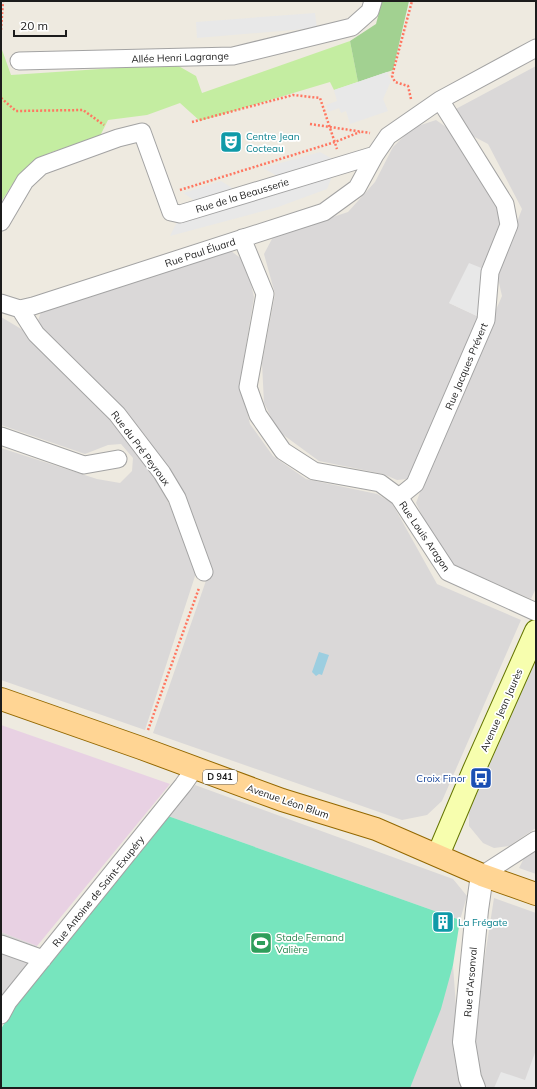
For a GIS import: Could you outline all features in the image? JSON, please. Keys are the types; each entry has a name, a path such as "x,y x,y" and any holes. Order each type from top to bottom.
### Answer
{"main road":[{"name":"Avenue Jean Jaurès","path":"438,855 536,631"},
{"name":"Avenue Léon Blum","path":"1,699 142,748 282,800 376,829 482,875"},
{"name":"D 941","path":"482,875 536,894"}],"street":[{"name":"Allée Henri Lagrange","path":"19,61 233,56 352,26 370,11 373,1"},
{"path":"375,155 388,136 417,115 440,100 536,48"},
{"name":"Rue Jacques Prévert","path":"399,498 415,484 486,320 490,272 509,225 506,204 440,100"},
{"name":"Rue de la Beausserie","path":"1,222 25,181 41,166 118,138 142,132 171,212 180,214 375,155"},
{"name":"Rue Paul Éluard","path":"20,309 34,306 324,212 357,188 375,155"},
{"name":"Rue Louis Aragon","path":"242,238 265,294 248,387 258,415 283,451 314,471 380,483 399,498 448,572 536,612"},
{"path":"1,303 20,309"},
{"name":"Rue du Pré Peyroux","path":"20,309 36,334 117,414 162,473 177,498 204,572"},
{"path":"1,436 84,465 118,459"},
{"name":"Rue Antoine de Saint-Exupéry","path":"1,1015 8,1002 183,785 195,768"},
{"path":"482,875 536,840"},
{"name":"Rue d'Arsonval","path":"474,1088 470,1078 464,1042 477,910 482,875"},
{"path":"1,944 43,959"}],"path":[{"path":"1,30 3,1"},
{"path":"412,1 392,76 395,82 408,86 412,104 417,115"},
{"path":"192,122 293,95 320,98 343,165"},
{"path":"1,98 16,111 83,110 98,120 118,138"},
{"path":"310,124 388,136"},
{"path":"179,190 335,142 360,132"},
{"path":"142,748 204,572"}],"shaded area":[{"path":"315,13 317,28 197,38 196,22"},
{"path":"536,66 536,588 531,599 444,561 416,503 438,444 502,296 497,274 522,209 488,144 465,132 452,111"},
{"path":"387,72 391,81 383,99 388,111 350,124 346,111 341,113 339,108 328,112 326,105 337,101 334,90"},
{"path":"436,120 456,134 501,214 501,230 484,269 449,303 479,317 414,469 407,479 397,480 383,474 319,461 278,431 264,403 262,363 275,294 264,254 273,237 348,212 375,182 393,147 412,128"},
{"path":"320,152 338,162 327,189 278,207 170,236 179,218 197,202 183,193 221,181 237,191 279,177 263,168"},
{"path":"231,251 246,262 254,297 240,383 250,424 273,456 306,479 377,494 392,503 437,584 521,620 442,801 427,815 402,820 153,733 209,572 204,547 182,496 35,329 41,312"},
{"path":"469,263 484,269 479,317 449,303"},
{"path":"1,317 28,333 110,414 153,471 188,543 196,573 145,730 1,680 1,448 97,479 120,483 132,471 133,458 121,444 108,445 85,454 1,425"},
{"path":"536,659 536,828 509,846 494,848 483,843 469,826 469,811"},
{"path":"1,725 170,784 37,946 1,932"},
{"path":"195,785 453,879 467,896 460,920 168,816"},
{"path":"536,849 536,874 519,868 525,856"},
{"path":"494,898 536,913 536,1088 485,1088 472,1039"},
{"path":"1,932 37,946 1,1019"},
{"path":"453,965 461,1078 464,1088 408,1088"},
{"path":"536,1050 536,1088 494,1088 501,1072 525,1080"}],"green space":[{"path":"382,1 409,1 393,70 358,82 350,41 376,24"},
{"path":"350,41 358,82 334,90 330,82 200,121 180,103 147,115 108,120 100,136 49,153 19,174 1,202 1,47 11,75 175,64 196,76 202,93"},
{"name":"Stade Fernand Valière","path":"168,816 460,920 453,965 441,1009 410,1088 1,1088 1,1029 16,1004"}],"water":[{"path":"319,652 329,655 322,675 319,674 316,676 312,672"}],"place":[{"name":"Centre Jean Cocteau","path":"231,142"},
{"name":"Croix Finor","path":"481,778"},
{"name":"La Frégate","path":"443,922"},
{"name":"Stade Fernand Valière","path":"261,943"}]}
